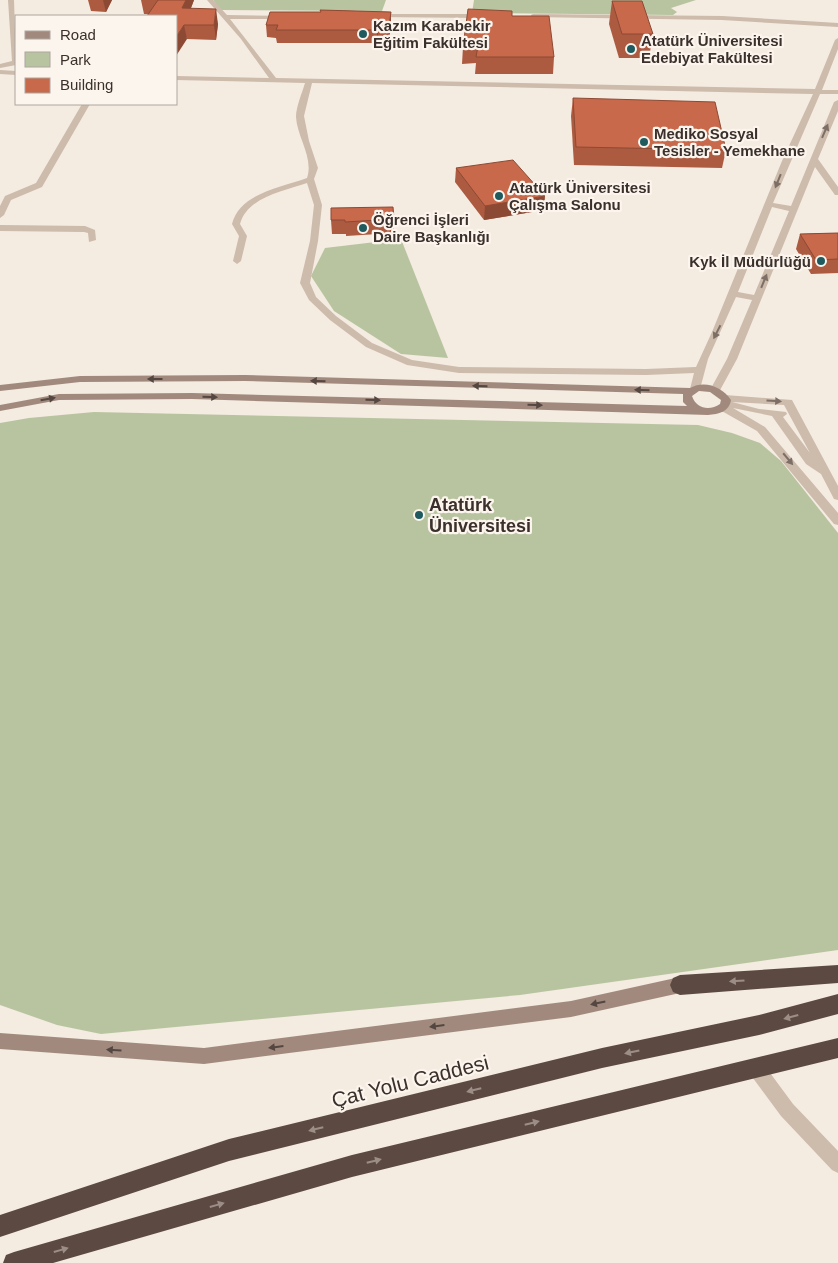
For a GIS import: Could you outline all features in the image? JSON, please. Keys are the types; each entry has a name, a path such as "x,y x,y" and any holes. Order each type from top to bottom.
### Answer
{"highway":[{"path":"680,986 838,974"},
{"name":"Çat Yolu Caddesi","path":"0,1226 229,1150 602,1058 759,1025 838,1004"},
{"path":"14,1263 352,1166 838,1048"}],"main road":[{"path":"0,388 80,379 245,378 693,390 705,388 715,390 725,403 714,412 698,410 192,396 59,397 0,408"},
{"path":"693,390 688,395 688,401 698,410"},
{"path":"0,1041 204,1056 572,1009 680,986"}],"street":[{"path":"11,0 15,50"},
{"path":"210,0 243,38 274,80"},
{"path":"364,17 489,16"},
{"path":"528,16 722,18 838,26"},
{"path":"224,17 288,17"},
{"path":"693,390 705,352 717,332 768,204 818,92 838,40"},
{"path":"0,66 15,63"},
{"path":"14,73 8,71 8,68 15,64"},
{"path":"0,72 14,73"},
{"path":"178,78 838,92"},
{"path":"309,81 300,116 305,141 314,168 310,179 318,205 314,241 305,283 312,298 333,318 369,345 410,363 459,370 646,372 699,370"},
{"path":"0,215 8,198 39,185 85,105"},
{"path":"715,390 732,358 814,159 837,109"},
{"path":"814,159 838,193"},
{"path":"237,262 242,236 236,224 240,212 246,205 310,179"},
{"path":"768,204 793,209"},
{"path":"0,228 85,229 92,232 92,240"},
{"path":"733,294 757,298"},
{"path":"725,403 788,402 838,496"},
{"path":"725,403 759,412 795,414"},
{"path":"725,403 762,429 838,521"},
{"path":"776,413 810,461 826,474"},
{"path":"756,1068 787,1110 838,1164"}],"green space":[{"path":"213,0 386,0 382,11 221,10"},
{"path":"474,0 696,0 671,8 677,12 673,15 472,13"},
{"path":"401,239 448,358 401,354 334,311 311,276 325,248"},
{"path":"94,412 698,425 732,433 760,443 781,461 838,533 838,950 520,995 101,1034 57,1025 0,1005 0,423 29,418"}],"building":[{"path":"158,0 186,0 182,8 216,9 214,25 184,25 178,34 178,15 148,15"},
{"path":"612,1 642,1 653,34 622,34"},
{"path":"468,9 512,11 512,16 549,16 554,57 476,57 478,46 463,47"},
{"path":"320,10 391,12 389,26 378,26 377,30 276,30 278,25 266,25 270,12 321,12"},
{"path":"573,98 715,102 726,150 576,147"},
{"path":"513,160 545,196 485,206 456,168"},
{"path":"393,207 394,219 345,222 345,220 331,220 331,208"},
{"path":"838,233 838,259 816,260 800,234"}],"place":[{"name":"Kazım Karabekir Eğitim Fakültesi","path":"363,34"},
{"name":"Atatürk Üniversitesi Edebiyat Fakültesi","path":"631,49"},
{"name":"Mediko Sosyal Tesisler - Yemekhane","path":"644,142"},
{"name":"Atatürk Üniversitesi Çalışma Salonu","path":"499,196"},
{"name":"Öğrenci İşleri Daire Başkanlığı","path":"363,228"},
{"name":"Kyk İl Müdürlüğü","path":"821,261"},
{"name":"Atatürk Üniversitesi","path":"419,515"}]}
